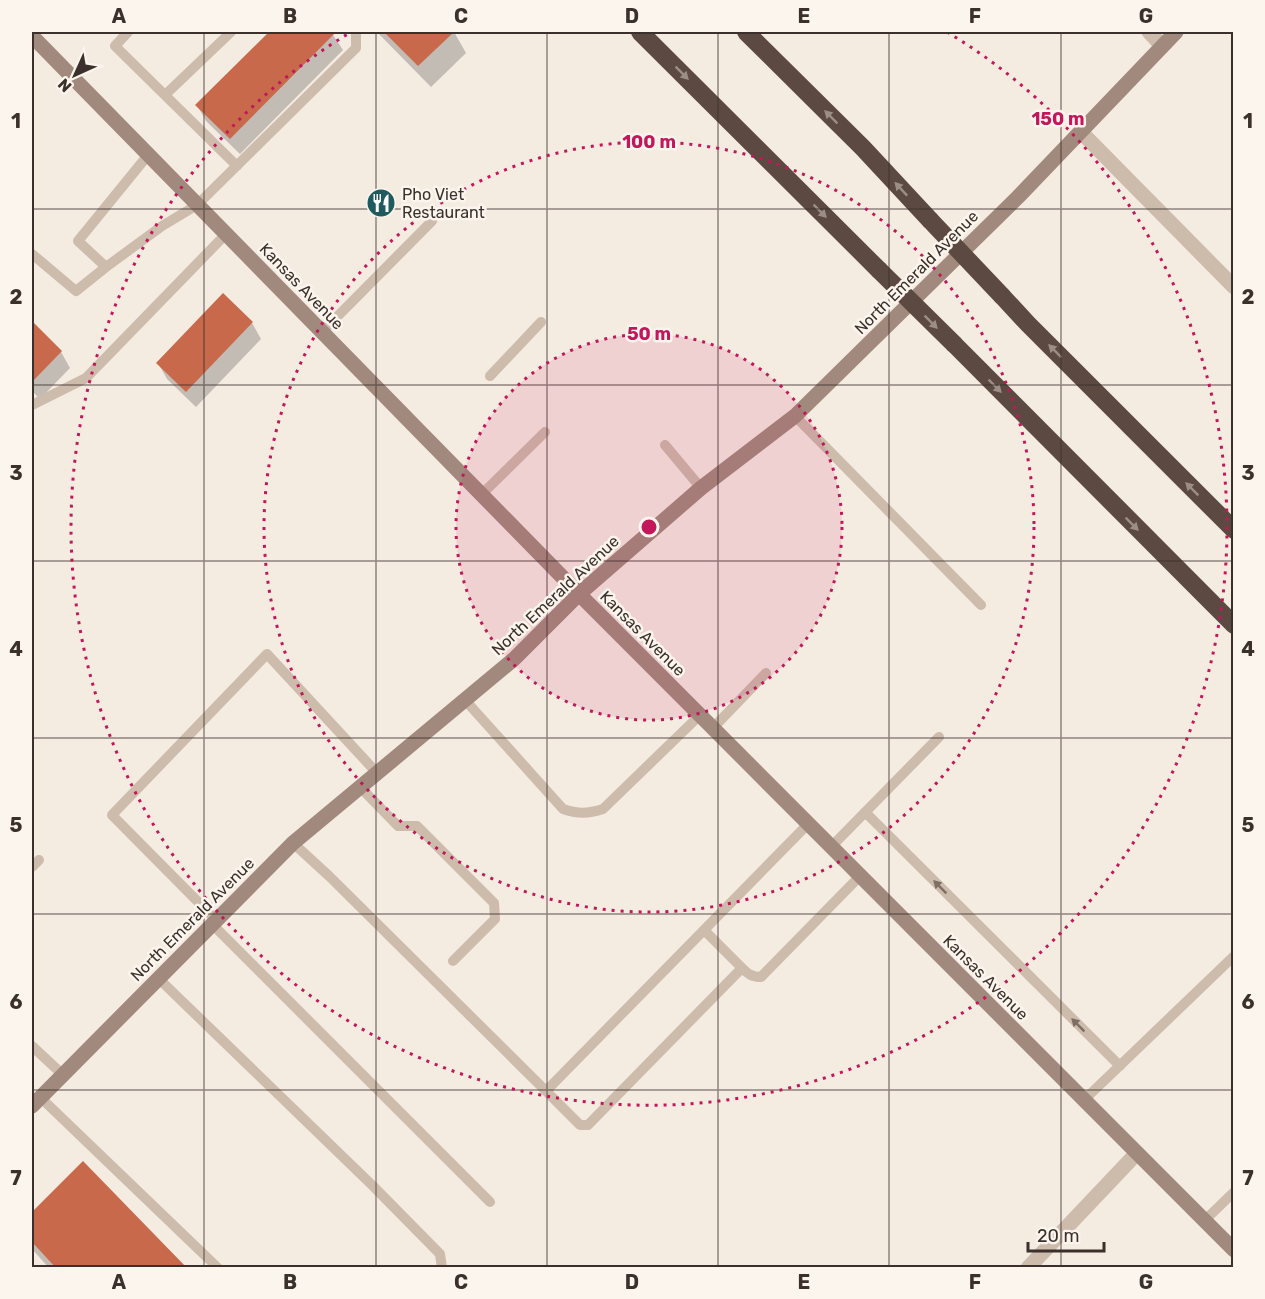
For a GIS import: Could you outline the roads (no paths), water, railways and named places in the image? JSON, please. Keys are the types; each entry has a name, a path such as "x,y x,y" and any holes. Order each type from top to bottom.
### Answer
{"highway":[{"path":"640,32 1233,626"},
{"path":"746,32 863,148 1028,324 1233,530"}],"main road":[{"name":"North Emerald Avenue","path":"36,1101 293,843 514,659 579,594 701,488 795,416 1018,197 1176,32"},
{"name":"Kansas Avenue","path":"32,36 579,594 1233,1250"}],"street":[{"path":"1149,32 1162,46"},
{"path":"1081,132 1233,287"},
{"path":"1028,1268 1137,1153"}],"lane":[{"path":"128,32 115,46 237,166"},
{"path":"165,95 231,32"},
{"path":"32,254 76,291 162,226 197,205 356,48 356,32"},
{"path":"106,267 78,241 148,155"},
{"path":"322,332 432,220"},
{"path":"32,405 86,378 226,234"},
{"path":"490,376 541,322"},
{"path":"795,416 981,605"},
{"path":"482,494 545,432"},
{"path":"665,445 701,488"},
{"path":"377,773 267,654 112,815 490,1202"},
{"path":"713,728 766,673"},
{"path":"465,700 563,809 575,813 591,813 603,809 700,715"},
{"path":"831,847 939,737"},
{"path":"361,788 398,826 417,826 494,903 495,919 453,961"},
{"path":"865,812 1120,1066"},
{"path":"546,1091 808,824"},
{"path":"293,843 580,1125 588,1125 742,968"},
{"path":"704,930 749,975 760,977 860,876"},
{"path":"1084,1100 1233,956"},
{"path":"158,978 440,1254 442,1268"},
{"path":"32,1046 62,1074"},
{"path":"36,1101 218,1268"},
{"path":"1204,1221 1233,1192"}],"place":[{"name":"Pho Viet Restaurant","path":"381,203"}]}
